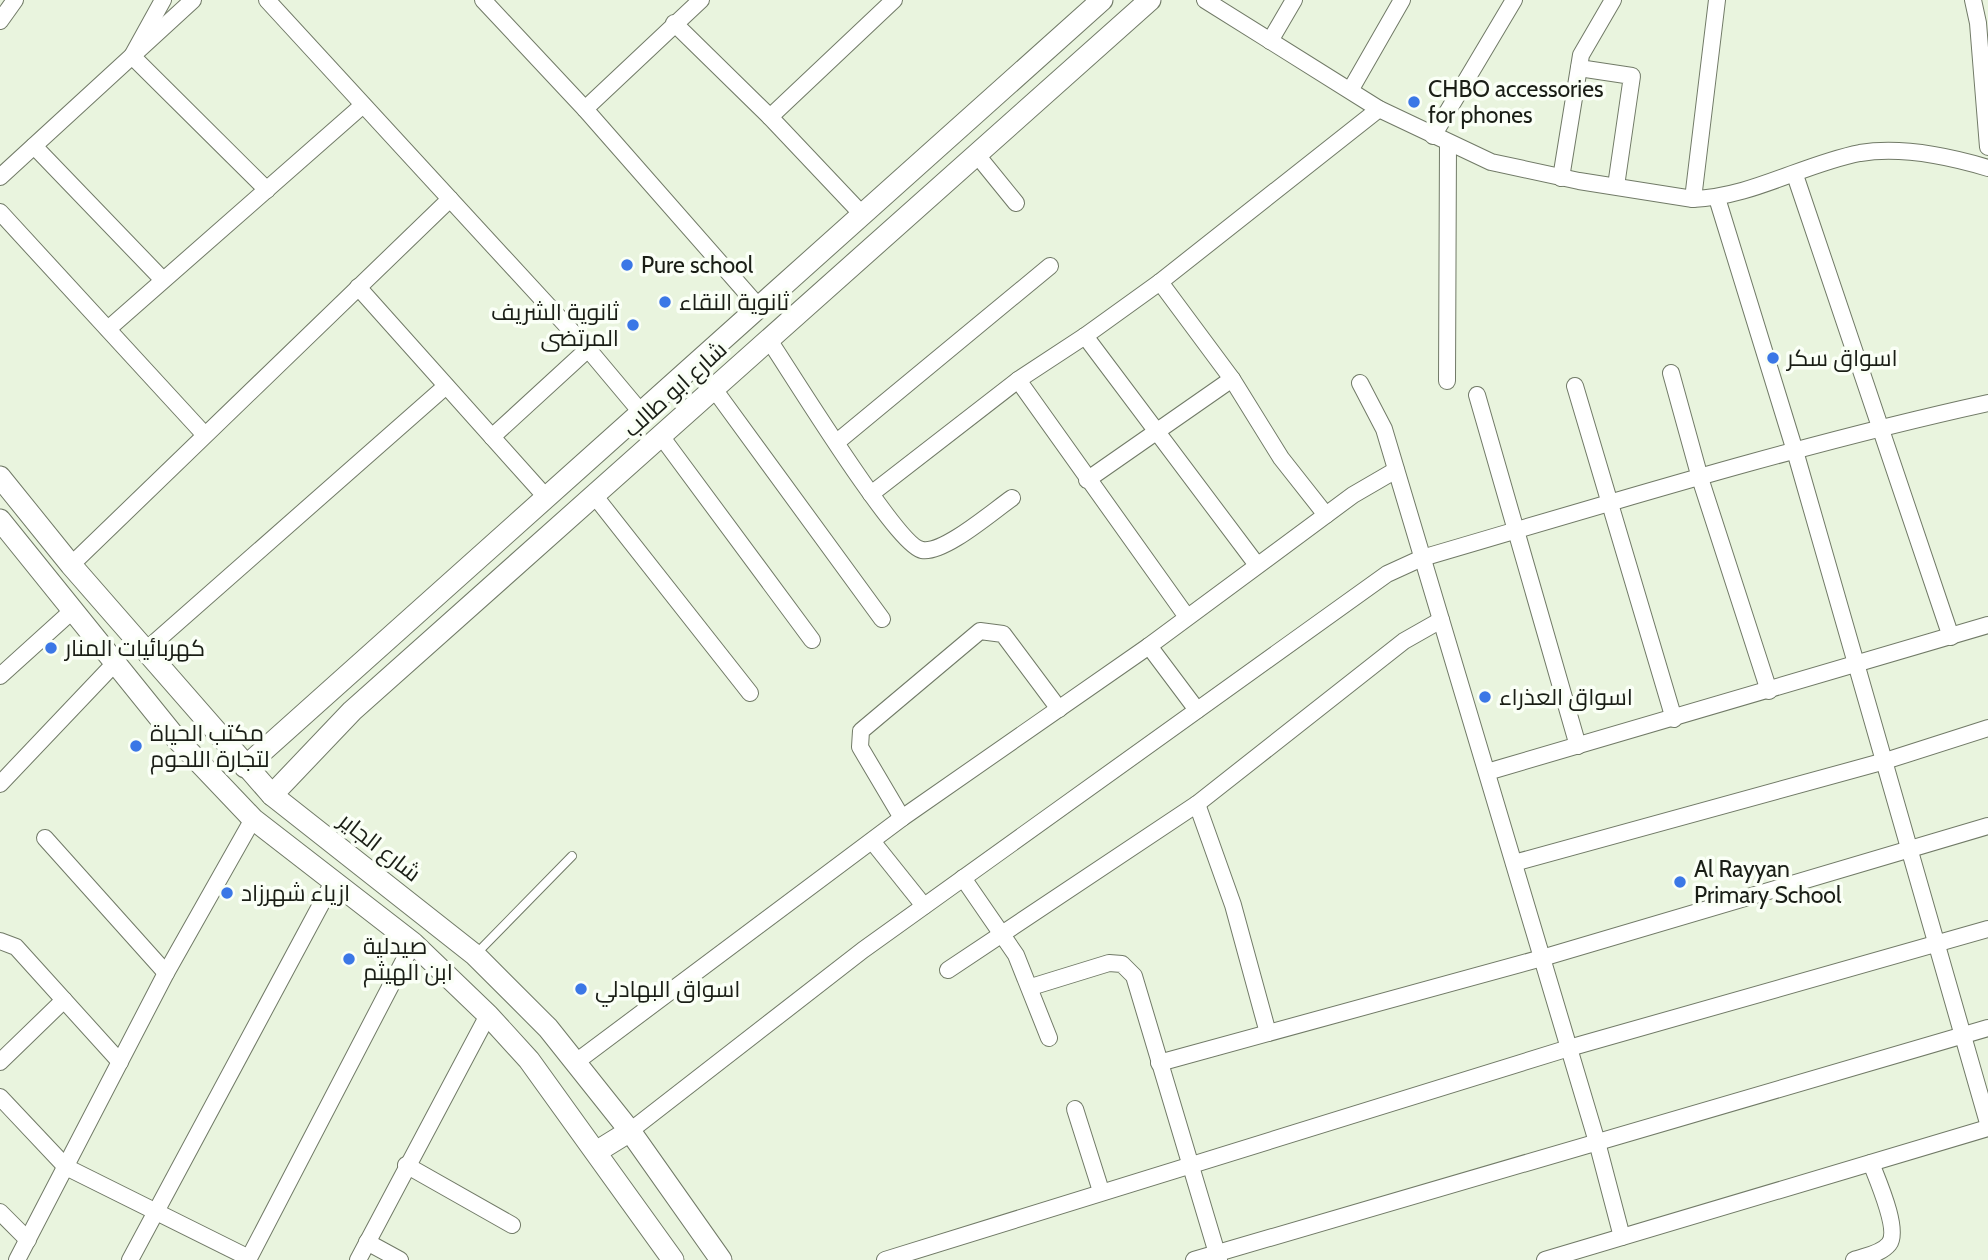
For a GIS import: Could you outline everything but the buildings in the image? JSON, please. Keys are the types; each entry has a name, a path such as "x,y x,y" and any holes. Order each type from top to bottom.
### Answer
{"street":[{"path":"0,21 15,0"},
{"path":"132,56 163,0"},
{"path":"0,177 193,0"},
{"path":"267,0 588,349 640,411"},
{"path":"483,0 585,109 758,306"},
{"path":"585,109 701,0"},
{"path":"770,117 894,0"},
{"name":"شارع ابو طالب","path":"245,767 328,689 1102,0"},
{"name":"شارع ابو طالب","path":"272,795 352,710 1150,0"},
{"path":"1205,0 1379,109 1492,162 1561,178 1693,199 1717,198 1859,153 1926,154 1988,168"},
{"path":"1270,41 1294,0"},
{"path":"1351,89 1402,0"},
{"path":"1447,382 1441,139 1514,0"},
{"path":"1561,178 1581,55 1613,0"},
{"path":"1693,199 1717,0"},
{"path":"1973,0 1978,23 1988,147"},
{"path":"674,23 770,117 858,210"},
{"path":"132,56 267,190"},
{"path":"1579,68 1632,76 1616,186"},
{"path":"1008,84 1030,107"},
{"path":"108,329 363,105"},
{"path":"872,494 1018,380 1160,282 1379,109"},
{"path":"34,146 163,280"},
{"path":"977,155 1016,203"},
{"path":"1795,174 1951,637"},
{"path":"1545,1260 1871,1163 1988,1125 1795,451 1717,198"},
{"path":"71,565 450,199"},
{"path":"0,212 204,434"},
{"path":"837,442 1050,266"},
{"path":"1160,282 1232,379 1281,458 1326,515"},
{"path":"358,287 545,496"},
{"path":"1085,336 1257,565"},
{"path":"769,341 872,494 909,543 921,550 938,550 1012,498"},
{"path":"492,437 588,349"},
{"path":"1671,373 1700,478 1769,691"},
{"path":"1087,480 1232,379"},
{"path":"1018,380 1187,617"},
{"path":"1360,383 1384,429 1597,1142 1622,1237"},
{"path":"145,651 446,386"},
{"path":"1575,386 1674,719"},
{"path":"714,389 882,619"},
{"path":"1477,395 1578,746"},
{"path":"596,1152 630,1131 924,906 1387,574 1422,558 1882,426 1988,403"},
{"path":"661,436 811,640"},
{"path":"576,1062 902,818 1149,646 1381,476 1395,470"},
{"name":"شارع الجاير","path":"0,477 71,565 272,795 475,955 548,1028 630,1131 721,1260"},
{"path":"594,495 750,693"},
{"path":"0,520 175,737 253,819 413,943 488,1015 529,1060 673,1260"},
{"path":"0,676 72,611"},
{"path":"948,970 1197,804 1404,641 1441,620"},
{"path":"1487,772 1857,666 1988,625"},
{"path":"902,818 860,747 858,738 861,731 980,631 1003,634 1059,709"},
{"path":"1149,646 1196,710"},
{"path":"0,784 115,663"},
{"path":"328,689 352,710"},
{"path":"1514,863 1885,761 1988,728"},
{"path":"1197,804 1233,905 1268,1033"},
{"path":"17,1260 166,973 253,819"},
{"path":"1159,1063 1542,958 1988,826"},
{"path":"45,838 166,973"},
{"path":"872,841 924,906"},
{"path":"963,878 1002,935 1031,987 1049,1038"},
{"path":"130,1260 333,882"},
{"path":"885,1260 1569,1048 1988,929"},
{"path":"0,941 16,947 120,1062"},
{"path":"0,1097 66,1167 249,1259 413,943"},
{"path":"1031,987 1109,963 1122,964 1134,976 1218,1257"},
{"path":"0,1062 64,1000"},
{"path":"358,1260 406,1165 488,1015"},
{"path":"1194,1260 1218,1257 1597,1142 1988,1028"},
{"path":"1075,1108 1101,1191"},
{"path":"1854,1260 1881,1251 1891,1242 1894,1230 1871,1163"},
{"path":"406,1165 512,1225"},
{"path":"0,1212 27,1240"},
{"path":"367,1242 400,1260"}],"lane":[{"path":"475,955 572,856"}],"place":[{"name":"CHBO accessories for phones","path":"1414,102"},
{"name":"Pure school","path":"627,265"},
{"name":"ثانوية النقاء","path":"665,302"},
{"name":"ثانوية الشريف المرتضى","path":"633,325"},
{"name":"اسواق سكر","path":"1773,358"},
{"name":"كهربائيات المنار","path":"51,648"},
{"name":"اسواق العذراء","path":"1485,697"},
{"name":"مكتب الحياة لتجارة اللحوم","path":"136,746"},
{"name":"Al Rayyan Primary School","path":"1680,882"},
{"name":"ازياء شهرزاد","path":"227,893"},
{"name":"صيدلية ابن الهيثم","path":"349,959"},
{"name":"اسواق البهادلي","path":"581,989"}]}
